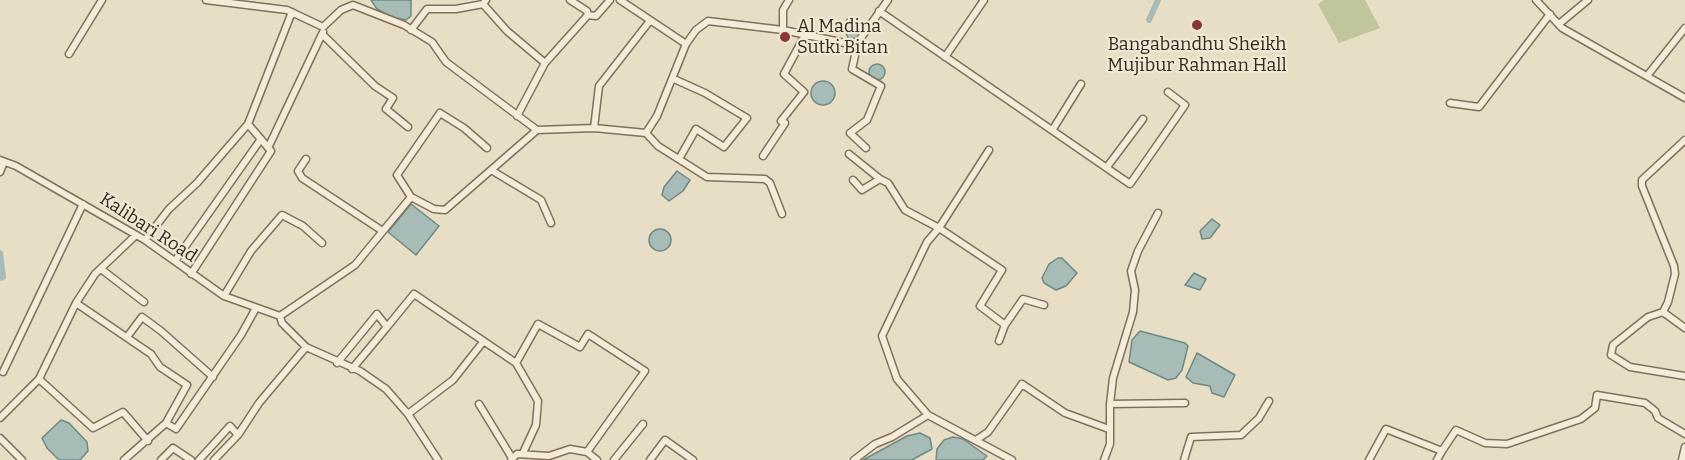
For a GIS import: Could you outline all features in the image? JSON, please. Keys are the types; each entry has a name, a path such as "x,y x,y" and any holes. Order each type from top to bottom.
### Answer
{"street":[{"path":"69,54 102,0"},
{"path":"206,0 292,12 323,27"},
{"path":"268,148 323,35 323,27 341,10 346,0"},
{"path":"570,0 588,15 596,16 610,0"},
{"path":"620,0 649,22 686,44"},
{"path":"783,30 783,10 789,0"},
{"path":"866,148 850,133 867,120 881,86 852,69 858,42 888,0"},
{"path":"945,57 984,0"},
{"path":"1536,0 1558,24 1685,98"},
{"path":"1558,24 1588,0"},
{"path":"411,30 427,9 456,9 484,2 507,31 545,63"},
{"path":"341,10 353,5 411,30 432,42 446,62 537,130 594,128 646,133 658,146 710,178 765,179 770,183 782,214"},
{"path":"879,11 1130,184 1185,105 1168,92"},
{"path":"145,240 169,209 197,183 248,124 292,12"},
{"path":"1450,103 1479,108 1550,14"},
{"path":"517,117 545,63 588,15"},
{"path":"646,133 674,79 686,44 696,30 708,21 783,30 845,43 858,42"},
{"path":"594,128 599,86 649,22"},
{"path":"1647,76 1685,28"},
{"path":"323,35 375,86 393,98 386,109 408,127"},
{"path":"763,156 785,123 781,121 804,92 784,74 805,35"},
{"path":"674,79 705,93 747,118 725,147 696,129 678,159"},
{"path":"1053,129 1081,84"},
{"path":"487,148 464,128 440,113 397,174 411,197 434,209 445,210 537,130"},
{"path":"1107,167 1143,119"},
{"path":"191,274 272,151 248,124"},
{"path":"175,261 261,139"},
{"path":"1663,312 1671,290 1674,266 1642,186 1642,180 1685,140"},
{"path":"989,150 939,228 927,242 882,336 897,379 927,415 1012,460"},
{"path":"849,154 880,179 890,184 905,210 939,228 1002,270 980,306 1005,325"},
{"path":"306,159 298,171 302,178 381,230"},
{"path":"0,172 2,161"},
{"name":"Kalibari Road","path":"2,161 145,240 224,296 280,316"},
{"path":"491,170 541,200 551,223"},
{"path":"853,180 862,189 880,179"},
{"path":"411,197 381,230 355,264 280,316 282,323 306,347 352,369 386,389 408,414 438,460"},
{"path":"3,372 83,204"},
{"path":"1104,460 1110,444 1110,404 1113,378 1133,312 1135,291 1131,271 1138,251 1158,213"},
{"path":"224,296 251,251 282,215 303,226 322,243"},
{"path":"0,418 39,379 76,303 101,269 136,235"},
{"path":"101,269 144,302"},
{"path":"352,369 414,294 516,363 538,401 537,425 524,453"},
{"path":"999,341 1005,325 1023,299 1044,305"},
{"path":"76,303 128,337 151,354 160,367 187,385 166,423 124,460"},
{"path":"166,423 176,429 213,377 256,308"},
{"path":"1663,312 1685,328"},
{"path":"1663,312 1648,317 1613,345 1611,355 1630,367 1685,376"},
{"path":"337,363 377,314 387,327"},
{"path":"128,337 142,317 213,377"},
{"path":"516,363 538,324 580,347 588,334 645,371 587,452"},
{"path":"408,414 453,380 483,342"},
{"path":"214,460 238,435 269,390 306,347"},
{"path":"39,379 93,428 123,412 148,441"},
{"path":"976,440 988,432 1022,384 1065,413 1109,429"},
{"path":"1437,460 1456,430 1485,443 1507,444 1521,441 1581,419 1595,408 1597,395 1645,403 1655,411 1658,418 1685,434"},
{"path":"1184,460 1191,438 1241,435 1259,418 1269,401"},
{"path":"1110,404 1185,403"},
{"path":"479,404 512,459 524,453 549,456 570,449 587,452 597,460"},
{"path":"854,460 875,444 927,415"},
{"path":"614,460 643,424"},
{"path":"199,460 230,426 238,435"},
{"path":"1369,460 1386,429 1442,451"},
{"path":"0,438 22,460"},
{"path":"650,460 665,440 693,460"},
{"path":"1682,460 1685,447"},
{"path":"161,460 173,448 191,460"}],"green space":[{"path":"1324,0 1365,0 1380,28 1339,43 1318,4"}],"water":[{"path":"371,0 411,0 411,16 406,20 392,17 377,9"},
{"path":"854,18 864,29 857,40 849,41 844,27 847,19"},
{"path":"877,64 885,72 877,80 869,72"},
{"path":"823,81 832,84 835,93 832,102 823,105 814,102 811,93 814,84"},
{"path":"677,171 690,180 683,191 669,201 662,195 664,187"},
{"path":"411,204 439,226 416,255 388,232"},
{"path":"1212,219 1220,225 1210,238 1202,239 1200,231"},
{"path":"660,229 668,232 671,240 668,248 660,251 652,248 649,240 652,232"},
{"path":"1062,258 1077,273 1066,286 1056,290 1044,283 1042,278 1049,264"},
{"path":"1194,273 1206,279 1200,290 1185,285"},
{"path":"1140,331 1185,343 1188,346 1182,370 1176,378 1168,380 1129,362 1132,340"},
{"path":"1197,353 1235,375 1224,397 1212,393 1210,386 1193,383 1186,377"},
{"path":"61,420 69,423 87,442 88,451 80,460 59,460 47,448 42,438"},
{"path":"920,433 930,438 932,449 912,460 863,460 907,436"},
{"path":"953,437 963,439 987,456 983,460 936,460 937,449 944,440"}],"waterway":[{"path":"1149,20 1158,0"},
{"path":"0,253 3,277 0,278"}],"place":[{"name":"Bangabandhu Sheikh Mujibur Rahman Hall","path":"1197,25"},
{"name":"Al Madina Sutki Bitan","path":"785,37"}]}
